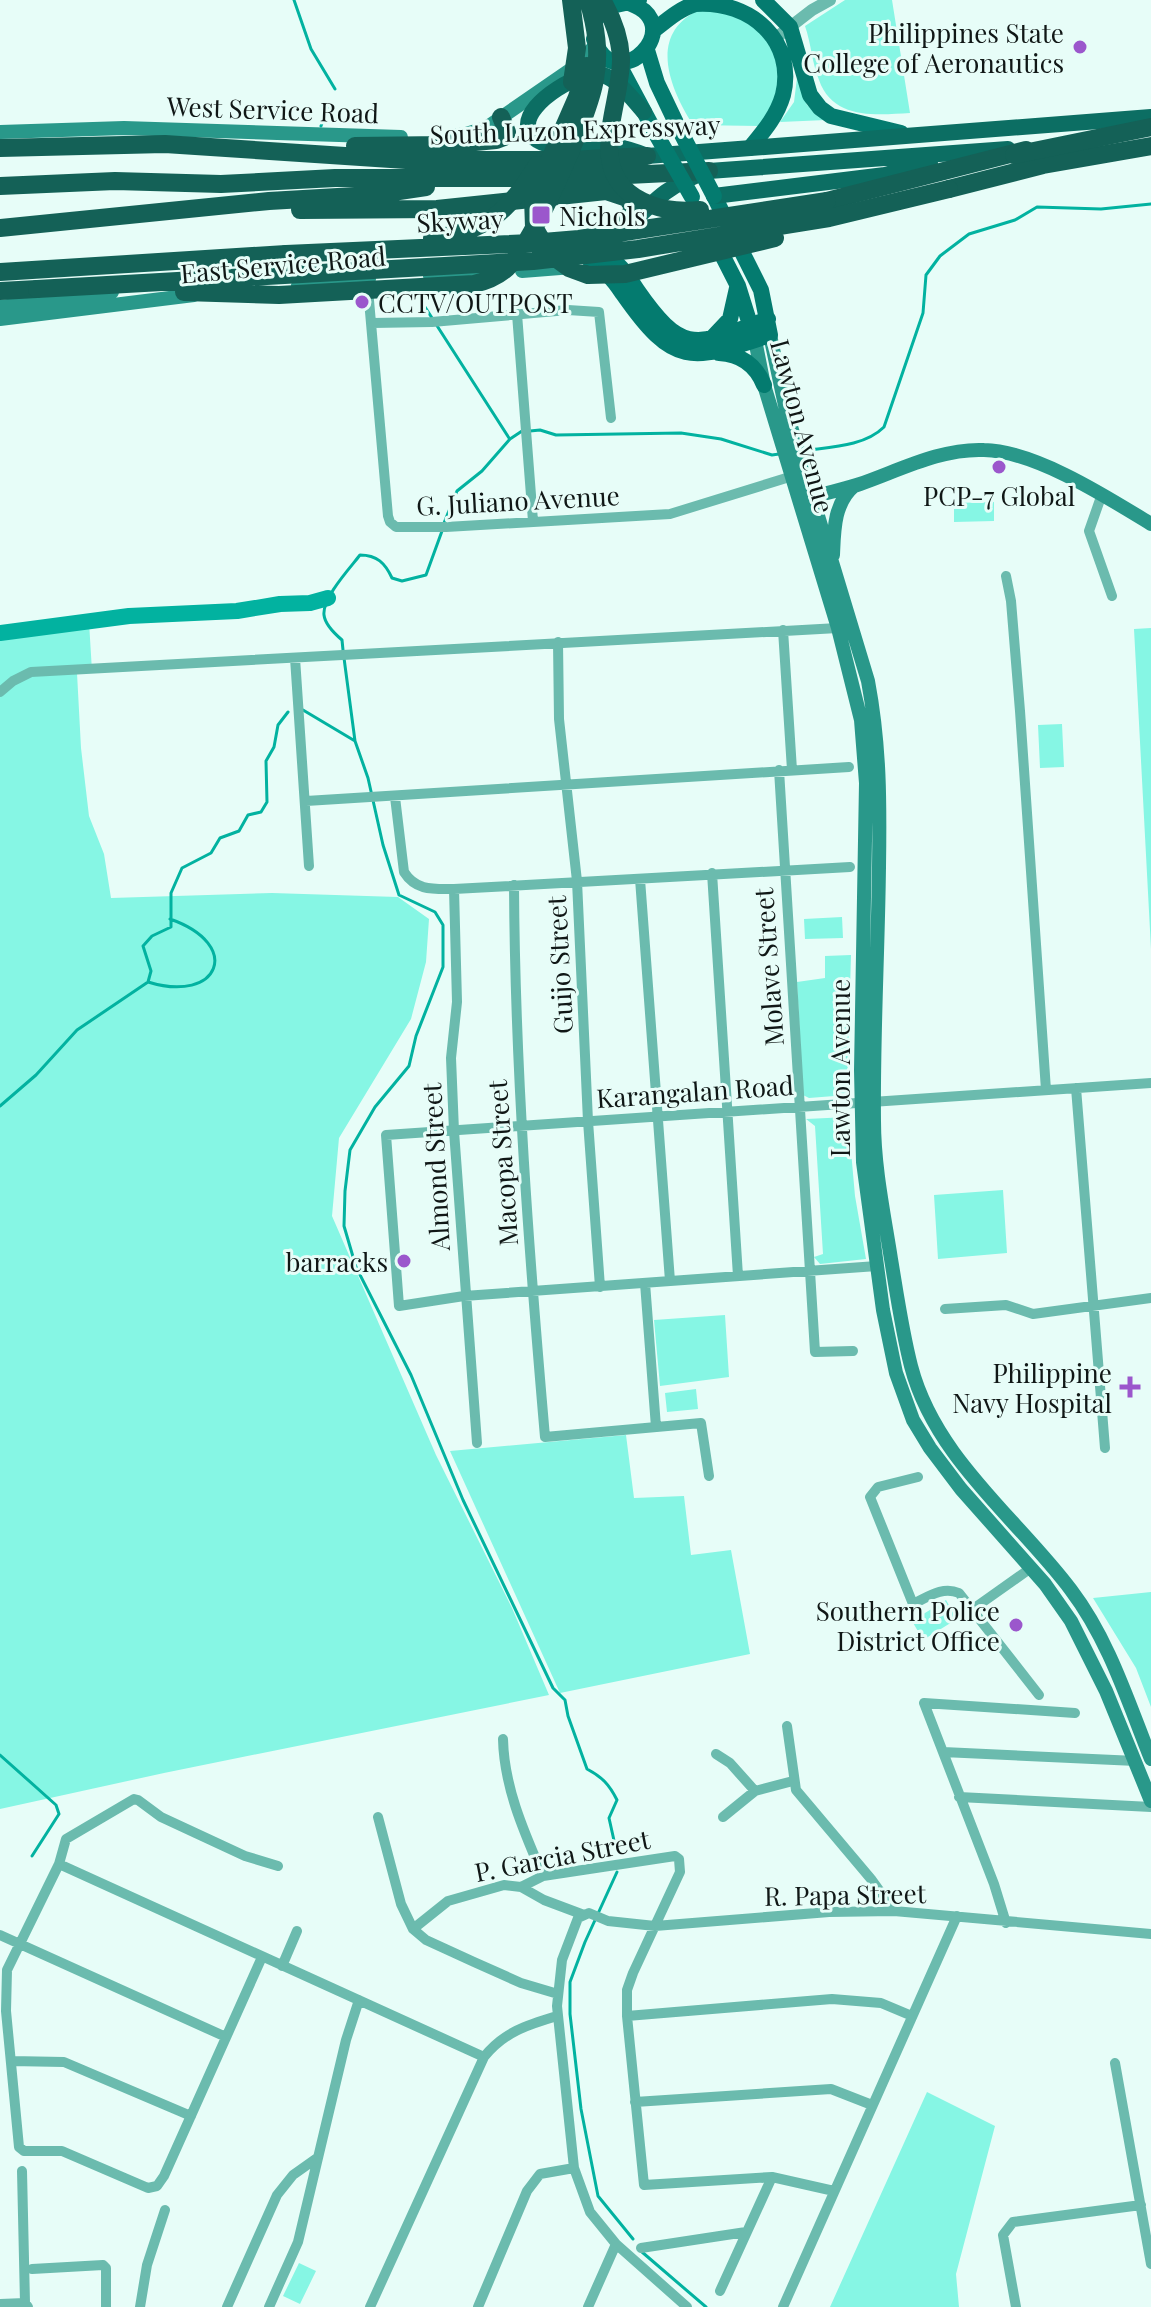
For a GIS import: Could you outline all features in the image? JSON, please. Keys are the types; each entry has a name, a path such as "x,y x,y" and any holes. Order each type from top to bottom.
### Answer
{"highway":[{"path":"575,0 587,27 587,65 577,97 535,192 533,208 534,227 542,241 558,260 576,272 602,277 625,274 852,221 949,189"},
{"path":"286,254 446,236 486,224 507,207 538,163 573,79 577,48 575,0"},
{"path":"37,289 100,293 279,295 474,284 496,277 513,261 531,233 589,105 597,52 596,28 588,0"},
{"path":"619,1 614,27 621,60 610,154 616,176 627,191 654,206 683,212 827,201"},
{"path":"644,112 609,77 574,73 533,109 528,122 535,139 549,145 621,147 647,156"},
{"path":"1112,119 1151,107"},
{"path":"1014,155 1084,129 1151,116"},
{"name":"South Luzon Expressway","path":"0,148 165,144 406,160 570,160 1151,116"},
{"path":"278,153 316,146 444,145 494,141 504,137 507,132 501,117"},
{"name":"Skyway","path":"0,272 579,239 827,201 1014,155 1151,127"},
{"name":"Skyway","path":"0,291 586,256 829,218 1043,165 1151,143"},
{"name":"South Luzon Expressway","path":"0,186 115,181 177,185 335,178 567,178 1151,143"},
{"path":"714,196 885,175 967,152"},
{"path":"597,260 663,193 679,182 709,171"},
{"name":"South Luzon Expressway","path":"0,228 372,195 465,179"},
{"path":"237,205 293,210 414,211 573,193 609,192 627,198 634,208 597,260"}],"main road":[{"name":"Lawton Avenue","path":"575,0 644,112 761,330 861,720 866,783 868,1101 875,1135 882,1205 911,1368 924,1402 953,1452 1056,1572 1089,1617 1116,1670 1143,1760 1151,1801"},
{"path":"574,73 577,42 575,0"},
{"path":"763,0 774,8 810,95 820,108 831,116 914,136"},
{"path":"653,31 645,11 636,5 619,1 600,13 603,49 639,58 647,50 653,31 680,10 708,1 753,12 783,32"},
{"path":"750,148 777,113 782,96 786,75 783,32"},
{"name":"West Service Road","path":"0,132 124,128 441,137 466,134 486,128 574,73 603,49"},
{"name":"Lawton Avenue","path":"647,50 657,83 761,290 764,385 787,439"},
{"name":"East Service Road","path":"0,307 162,299 366,273 587,253 597,260"},
{"path":"597,260 622,267 667,328 743,359 764,385"},
{"path":"710,346 730,319 736,281"},
{"name":"East Service Road","path":"0,319 56,306"},
{"path":"710,346 761,330"},
{"path":"805,499 951,454 984,450 1048,468 1102,494 1151,524"},
{"path":"832,565 840,503 855,486"},
{"name":"Lawton Avenue","path":"805,499 832,565 868,681 880,756 865,1192 892,1358 903,1398 930,1448 961,1489 1054,1596 1084,1646 1143,1760"}],"street":[{"path":"783,32 830,0"},
{"name":"G. Juliano Avenue","path":"366,273 388,516 396,527 670,514 796,469"},
{"path":"372,323 432,322 568,310 599,312 611,418"},
{"path":"517,314 533,521"},
{"path":"1102,494 1089,531 1090,542 1112,596"},
{"path":"1006,576 1020,711 1046,1090"},
{"path":"0,692 31,672 838,628"},
{"path":"783,630 792,770"},
{"name":"Guijo Street","path":"558,642 559,719 569,786 577,881 588,1121 600,1287"},
{"path":"295,658 309,866"},
{"path":"306,801 849,767"},
{"name":"Molave Street","path":"779,770 815,1352 853,1351"},
{"path":"395,797 404,872 410,881 423,888 454,889 850,867"},
{"path":"712,873 738,1276"},
{"path":"640,879 670,1281"},
{"name":"Macopa Street","path":"514,885 521,1126 545,1437 656,1427"},
{"name":"Almond Street","path":"454,889 457,1002 451,1058 454,1131 477,1443"},
{"name":"Karangalan Road","path":"464,1296 399,1306 386,1135 1151,1083"},
{"path":"1076,1088 1105,1448"},
{"path":"464,1296 877,1266"},
{"path":"645,1283 656,1427 701,1423 709,1476"},
{"path":"945,1309 1006,1305 1033,1314 1151,1298"},
{"path":"918,1477 878,1487 871,1493 871,1503 913,1604 938,1591 959,1593 1039,1695"},
{"path":"973,1609 1031,1568"},
{"path":"1006,1923 924,1703 1075,1713"},
{"path":"787,1726 796,1790 894,1911"},
{"path":"503,1739 503,1765 516,1811 543,1876"},
{"path":"943,1752 1143,1760"},
{"path":"716,1754 730,1763 755,1791"},
{"path":"723,1817 755,1791 793,1781"},
{"path":"959,1797 1151,1807"},
{"path":"262,1957 157,2186 148,2188 55,2149 30,2152 19,2147 4,1992 7,1970 59,1864 66,1839 134,1799 143,1801 161,1817 245,1856 278,1866"},
{"path":"378,1817 401,1904 413,1929 426,1940 474,1962 521,1983 558,1994"},
{"name":"P. Garcia Street","path":"413,1929 448,1901 504,1885 521,1887 543,1876 675,1856 680,1863 680,1872 627,1990 644,2185 772,2177 834,2191"},
{"path":"59,1864 484,2057"},
{"name":"R. Papa Street","path":"521,1887 544,1900 608,1921 655,1926 829,1912 894,1911 1151,1934"},
{"path":"587,1914 578,1918 567,1944 558,1994 557,2016 574,2168 590,2212 616,2244 682,2305"},
{"path":"783,2307 957,1916"},
{"path":"282,1966 297,1931"},
{"path":"0,1935 226,2037"},
{"path":"627,2016 832,1999 881,2003 912,2016"},
{"path":"269,2307 298,2242 346,2040 359,2000"},
{"path":"370,2307 484,2057 497,2042 516,2029 557,2016"},
{"path":"11,2061 64,2062 191,2116"},
{"path":"1115,2063 1151,2264"},
{"path":"635,2102 831,2089 872,2105"},
{"path":"227,2307 277,2195 293,2175 317,2158"},
{"path":"478,2307 527,2191 540,2174 574,2168"},
{"path":"0,2304 26,2305 22,2171"},
{"path":"720,2291 772,2177"},
{"path":"1016,2307 1003,2235 1013,2222 1141,2205"},
{"path":"140,2307 147,2265 165,2210"},
{"path":"641,2248 746,2232"},
{"path":"588,2307 616,2244"},
{"path":"32,2269 103,2265 106,2268 106,2307"}],"green space":[{"path":"845,0 892,0 910,113 857,112 845,109 826,93 817,73 805,26"},
{"path":"701,9 752,18 784,69 769,114 759,126 693,125 684,110 671,78 668,46 684,19"},
{"path":"797,78 807,105 826,120 780,122 794,102"},
{"path":"994,502 994,521 954,522 954,503"},
{"path":"89,622 92,671 77,673 81,748 89,816 104,854 111,898 272,893 398,897 429,919 426,962 411,1019 339,1138 332,1216 436,1455 512,1608 549,1695 0,1809 0,632"},
{"path":"1151,628 1151,949 1134,629"},
{"path":"1062,724 1064,767 1040,768 1038,725"},
{"path":"842,917 843,938 805,939 804,919"},
{"path":"851,955 847,1095 809,1098 803,1095 797,982 825,978 825,956"},
{"path":"848,1117 855,1196 866,1259 820,1264 814,1257 823,1254 815,1126 806,1119"},
{"path":"1003,1190 1007,1253 938,1259 934,1195"},
{"path":"725,1315 729,1377 660,1386 654,1320"},
{"path":"696,1389 698,1409 667,1412 665,1393"},
{"path":"626,1435 634,1498 684,1496 691,1555 731,1550 750,1654 560,1693 450,1451"},
{"path":"1151,1592 1151,1707 1136,1668 1093,1598"},
{"path":"946,1600 957,1619 923,1640 912,1621"},
{"path":"927,2092 995,2126 956,2274 959,2307 830,2307"},
{"path":"299,2263 316,2271 300,2304 283,2296"}],"waterway":[{"path":"294,0 311,49 335,89"},
{"path":"321,126 328,106"},
{"path":"802,451 856,442 884,427 923,313 926,275 940,256 969,234 1015,220 1037,207 1101,209 1151,204"},
{"path":"416,293 509,438"},
{"path":"530,431 540,430 556,435 681,433 721,439 772,455 779,454"},
{"path":"444,523 457,491 522,431"},
{"path":"343,650 342,640 326,622 325,608 327,600 360,555 380,561 392,578 402,581 426,575 442,531"},
{"path":"0,633 129,616 237,611 310,603 328,598"},
{"path":"344,658 355,741 399,895 435,912 443,925 443,967 416,1036 409,1066 375,1107 350,1150 344,1226 356,1267 411,1375 463,1500 553,1688 565,1700 587,1769 605,1782 617,1800 609,1818 615,1845"},
{"path":"303,710 355,741"},
{"path":"0,1106 36,1075 77,1030 148,982 151,971 143,946 152,936 171,927 171,893 182,868 211,853 220,838 239,831 248,815 261,812 267,802 266,761 274,747 278,725 288,712"},
{"path":"148,982 172,987 192,985 206,979 213,968 214,956 208,943 193,930 170,919"},
{"path":"0,1755 56,1805 59,1814 32,1856"},
{"path":"617,1872 570,1982 570,2014 581,2109 598,2196 633,2239"},
{"path":"642,2252 706,2307"}],"place":[{"name":"Philippines State College of Aeronautics","path":"1080,47"},
{"name":"Nichols","path":"541,215"},
{"name":"CCTV/OUTPOST","path":"362,302"},
{"name":"PCP-7 Global","path":"999,467"},
{"name":"barracks","path":"404,1261"},
{"name":"Philippine Navy Hospital","path":"1130,1387"},
{"name":"Southern Police District Office","path":"1016,1625"}]}
